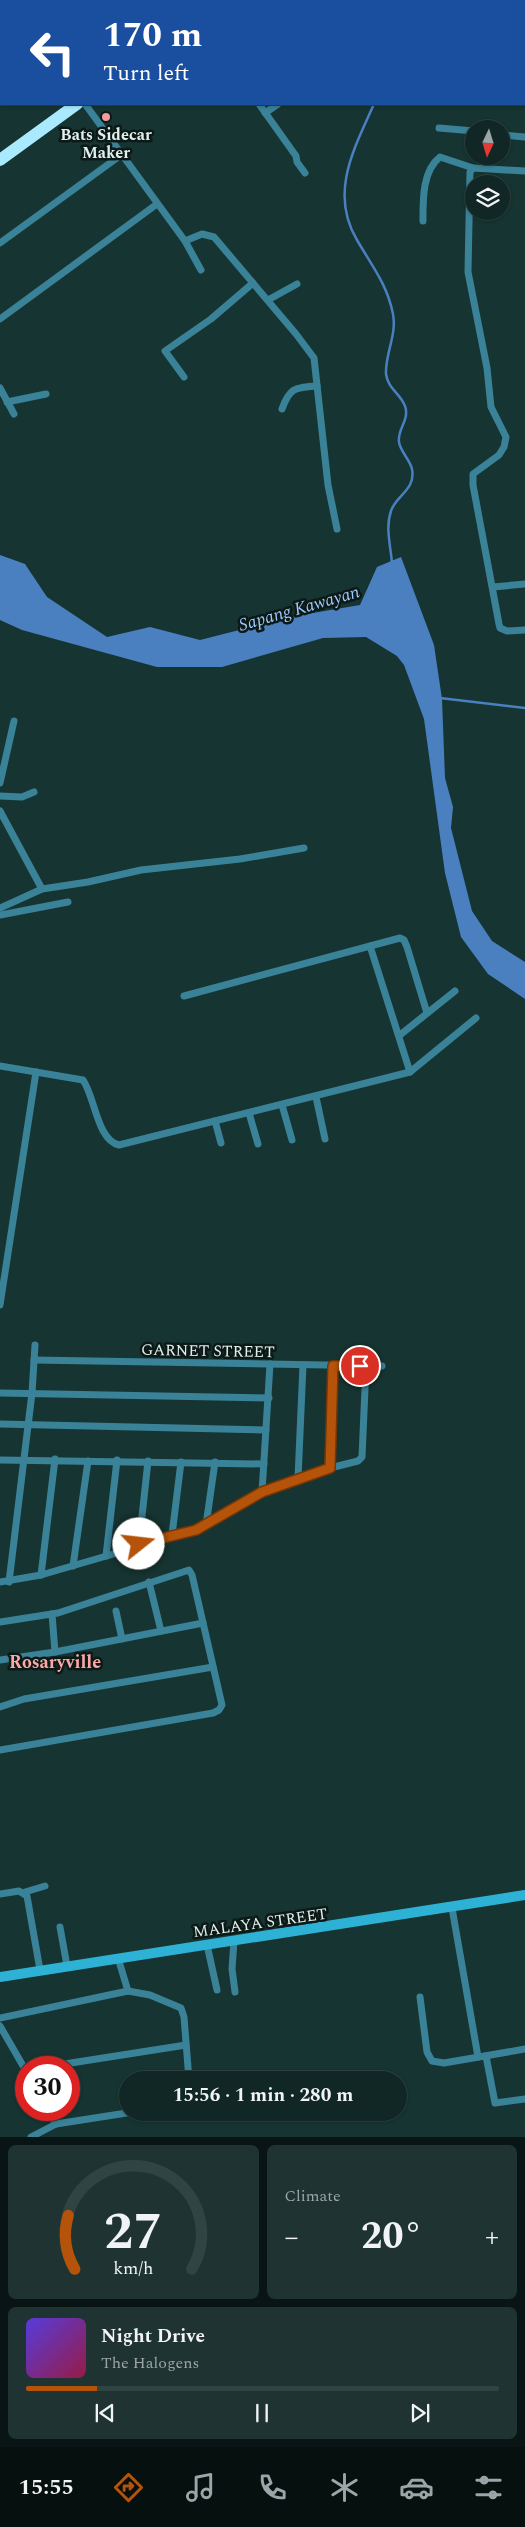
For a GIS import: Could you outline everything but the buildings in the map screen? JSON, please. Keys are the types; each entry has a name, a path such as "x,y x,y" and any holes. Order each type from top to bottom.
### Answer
{"highway":[{"path":"0,160 76,105"}],"street":[{"path":"86,105 185,240 200,270"},
{"path":"260,105 296,156 297,162 305,173"},
{"path":"265,113 277,105"},
{"path":"439,128 465,130"},
{"path":"510,135 525,137"},
{"path":"0,243 121,155"},
{"path":"423,221 424,191 434,161 440,157 473,168 525,171"},
{"path":"473,168 470,172 468,272 487,368 491,407 506,436 504,448 499,455 481,466 473,474 472,479 500,628 507,632 525,630"},
{"path":"0,319 157,204"},
{"path":"185,240 202,234 214,237 314,358 329,490 337,529"},
{"path":"184,377 165,350 211,319 253,283"},
{"path":"268,300 297,284"},
{"path":"282,409 288,393 292,390 317,386"},
{"path":"0,388 14,414"},
{"path":"8,402 46,394"},
{"path":"493,588 525,584"},
{"path":"0,783 14,721"},
{"path":"0,796 22,796 34,792"},
{"path":"0,811 42,889"},
{"path":"0,908 42,889 88,882 141,870 224,861 304,848"},
{"path":"0,915 68,902"},
{"path":"184,996 400,938 404,940 427,1013"},
{"path":"370,946 410,1072"},
{"path":"400,1036 455,991"},
{"path":"0,1066 83,1080 105,1136 113,1143 124,1144 410,1072 476,1018"},
{"path":"0,1305 36,1072"},
{"path":"316,1097 325,1138"},
{"path":"282,1105 292,1140"},
{"path":"249,1113 258,1144"},
{"path":"215,1121 221,1143"},
{"path":"9,1582 32,1393 35,1345"},
{"name":"GARNET STREET","path":"34,1360 382,1366"},
{"path":"262,1492 270,1364"},
{"path":"298,1478 303,1365"},
{"path":"330,1468 333,1366"},
{"path":"0,1582 9,1582 41,1575 206,1525 262,1492 298,1478 361,1460 366,1366"},
{"path":"0,1393 268,1398"},
{"path":"0,1424 266,1430"},
{"path":"0,1460 117,1460 264,1464"},
{"path":"41,1575 55,1460"},
{"path":"106,1556 117,1460"},
{"path":"73,1566 88,1461"},
{"path":"139,1544 148,1461"},
{"path":"172,1535 181,1462"},
{"path":"206,1525 215,1462"},
{"path":"0,1622 52,1614 185,1570 190,1571 222,1705 219,1710 213,1713 0,1750"},
{"path":"149,1582 161,1631"},
{"path":"116,1611 122,1639"},
{"path":"52,1614 55,1652"},
{"path":"0,1660 55,1652 203,1623"},
{"path":"0,1707 24,1699 213,1667"},
{"path":"0,1894 25,1892 45,1886"},
{"path":"25,1892 30,1902 40,1970"},
{"name":"MALAYA STREET","path":"0,1977 452,1908 525,1895"},
{"path":"452,1908 482,2056 495,2103 525,2099"},
{"path":"60,1927 67,1966"},
{"path":"234,1941 232,1969 235,1992"},
{"path":"207,1945 217,1990"},
{"path":"118,1958 128,1991"},
{"path":"0,2018 128,1991 150,1995 181,2008 184,2017 188,2071"},
{"path":"420,1997 427,2052 432,2061 444,2063 525,2049"},
{"path":"0,2026 18,2056"},
{"path":"80,2062 186,2045"},
{"path":"31,2137 56,2124 119,2114"}],"water":[{"path":"0,555 25,564 47,597 107,637 150,627 200,640 295,616 360,605 377,567 401,557 434,645 442,699 445,778 453,807 451,828 472,911 492,941 525,962 525,999 488,974 461,937 445,873 424,719 404,665 397,656 366,637 323,638 222,667 157,667 22,630 0,620"}],"waterway":[{"path":"374,105 352,154 345,188 345,205 349,223 383,284 390,303 394,322 386,374 389,383 403,402 406,411 399,442 411,466 412,476 411,482 394,505 389,517 388,531 392,564"},
{"path":"440,698 525,708"}],"place":[{"name":"Bats Sidecar Maker","path":"106,117"}],"district":[{"name":"Rosaryville","path":"55,1662"}],"route":[{"path":"139,1544 196,1530 262,1492 330,1468 333,1366 360,1366"}],"water label":[{"name":"Sapang Kawayan","path":"299,608"}]}
